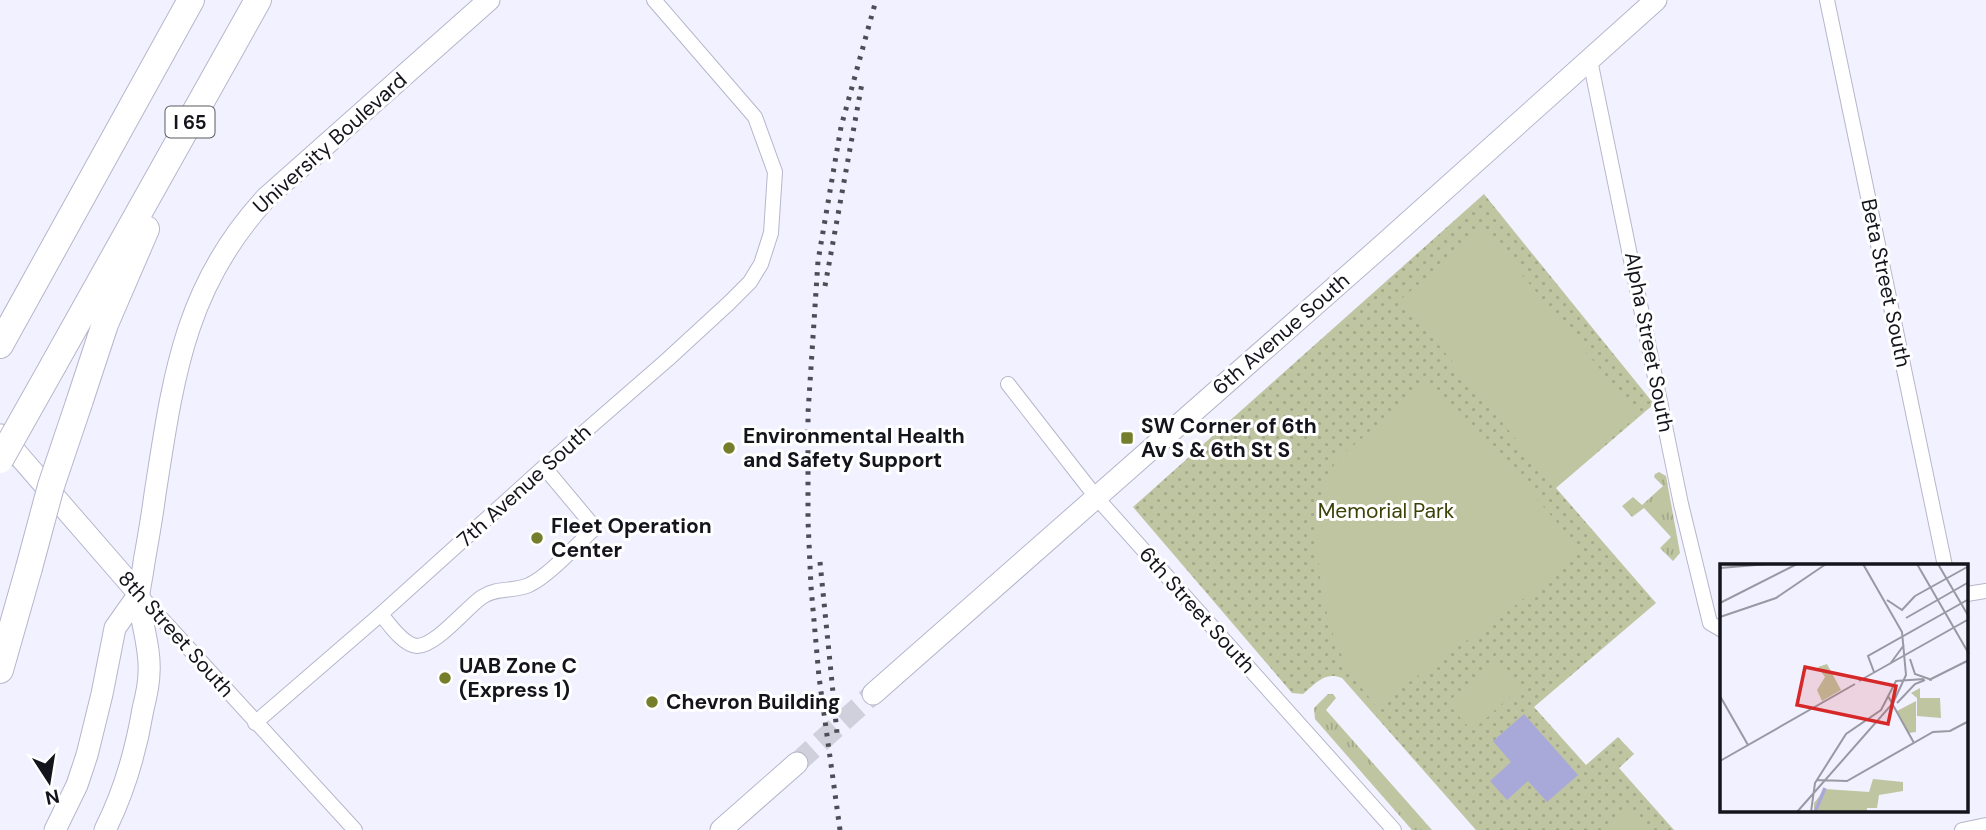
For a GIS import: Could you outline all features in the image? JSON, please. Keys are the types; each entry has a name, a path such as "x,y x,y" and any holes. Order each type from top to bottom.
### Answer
{"highway":[{"name":"I 65","path":"0,345 191,0"},
{"name":"I 65","path":"0,460 258,0"},
{"path":"0,670 51,486 105,324 205,95"}],"main road":[{"name":"University Boulevard","path":"105,830 121,794 139,734 149,672 139,594 177,366 196,306 218,261 246,222 273,192 489,0"},
{"name":"6th Avenue South","path":"873,694 1384,244 1656,0"},
{"name":"8th Street South","path":"0,434 139,594"},
{"name":"University Boulevard","path":"55,830 87,755 115,628 139,594"},
{"path":"721,830 797,763"}],"street":[{"name":"7th Avenue South","path":"255,723 729,303 750,282 761,264 771,233 775,172 755,117 654,0"},
{"name":"Beta Street South","path":"1827,0 1945,564"},
{"name":"Alpha Street South","path":"1590,60 1681,504 1716,627"},
{"name":"6th Street South","path":"1007,384 1096,497 1392,829"},
{"path":"381,614 408,643 417,646 444,632 483,596 501,589 514,589 529,584 551,568 594,528 544,467"},
{"path":"1968,594 1986,591"},
{"name":"8th Street South","path":"139,594 355,830"},
{"path":"1962,830 1986,825"}],"green space":[{"name":"Memorial Park","path":"1484,194 1654,404 1556,488 1656,603 1534,707 1586,765 1618,737 1634,754 1619,768 1674,830 1476,830 1342,678 1326,677 1303,694 1292,693 1133,507"},
{"path":"1484,229 1638,415 1555,487 1401,299"},
{"path":"1424,381 1523,483 1574,542 1572,558 1511,609 1376,706 1353,676 1341,655 1332,630 1324,602 1320,572 1319,514 1325,488 1337,461"},
{"path":"1659,472 1666,476 1680,553 1673,561 1660,548 1671,537 1644,508 1632,517 1622,506 1633,497 1642,505 1663,486 1654,477"},
{"path":"1496,659 1521,687 1472,731 1447,703"},
{"path":"1328,694 1333,694 1336,698 1326,710 1432,830 1412,830 1315,719 1314,708"},
{"path":"1631,809 1649,830 1610,830 1609,828"}],"water":[{"path":"1524,714 1578,775 1547,802 1528,781 1507,800 1490,781 1511,762 1493,741"}],"tunnel":[{"path":"797,763 873,694"}],"railway":[{"path":"840,830 819,677 811,587 808,413 818,261 841,127 876,0"},
{"path":"825,286 862,83"},
{"path":"820,562 837,733"}],"place":[{"name":"SW Corner of 6th Av S & 6th St S","path":"1127,438"},
{"name":"Environmental Health and Safety Support","path":"729,448"},
{"name":"Fleet Operation Center","path":"537,538"},
{"name":"UAB Zone C (Express 1)","path":"445,678"},
{"name":"Chevron Building","path":"652,702"}]}
